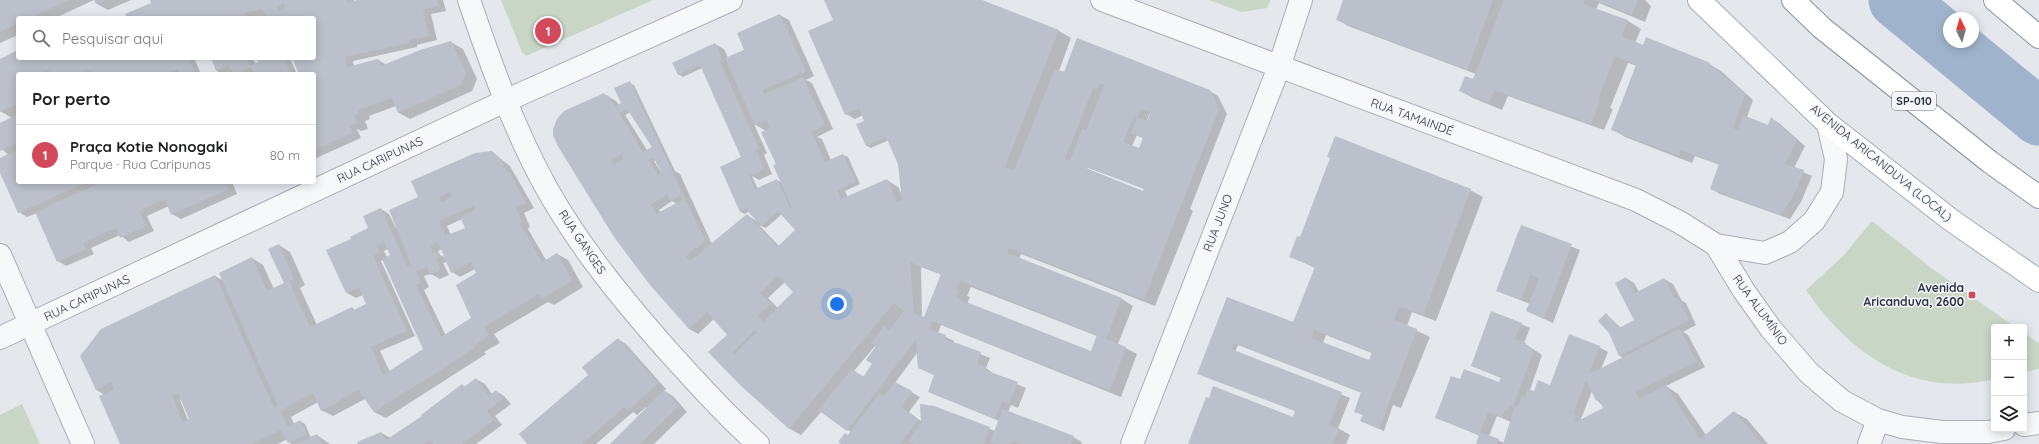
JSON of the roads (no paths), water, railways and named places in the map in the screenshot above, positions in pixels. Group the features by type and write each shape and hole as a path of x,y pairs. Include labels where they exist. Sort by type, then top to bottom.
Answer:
{"main road":[{"name":"AVENIDA ARICANDUVA (LOCAL)","path":"1699,0 1828,124 1951,220 2039,281"},
{"name":"SP-010","path":"1793,0 1840,43 1990,162 2039,197"},
{"path":"1995,0 2039,37"}],"street":[{"name":"RUA GANGES","path":"469,0 505,101 547,189 581,245 607,280 705,391 758,444"},
{"name":"RUA CARIPUNAS","path":"0,338 31,325 505,101 732,0"},
{"name":"RUA TAMAINDÉ","path":"1102,0 1279,68 1636,200 1681,222 1716,245"},
{"name":"RUA JUNO","path":"1132,444 1279,68 1301,0"},
{"path":"1716,245 1764,253 1790,242 1814,221 1832,192 1836,159 1828,124"},
{"name":"RUA ALUMÍNIO","path":"1716,245 1744,291 1771,329 1809,372 1842,401 1878,420 1902,427 1942,432 1994,435"},
{"path":"0,255 83,444"},
{"path":"1869,444 1878,420"},
{"path":"2027,425 2039,423"}],"waterway":[{"path":"1897,0 2039,117"}],"place":[{"name":"Praça Kotie Nonogaki","path":"548,31"},
{"name":"Avenida Aricanduva, 2600","path":"1972,295"}]}
